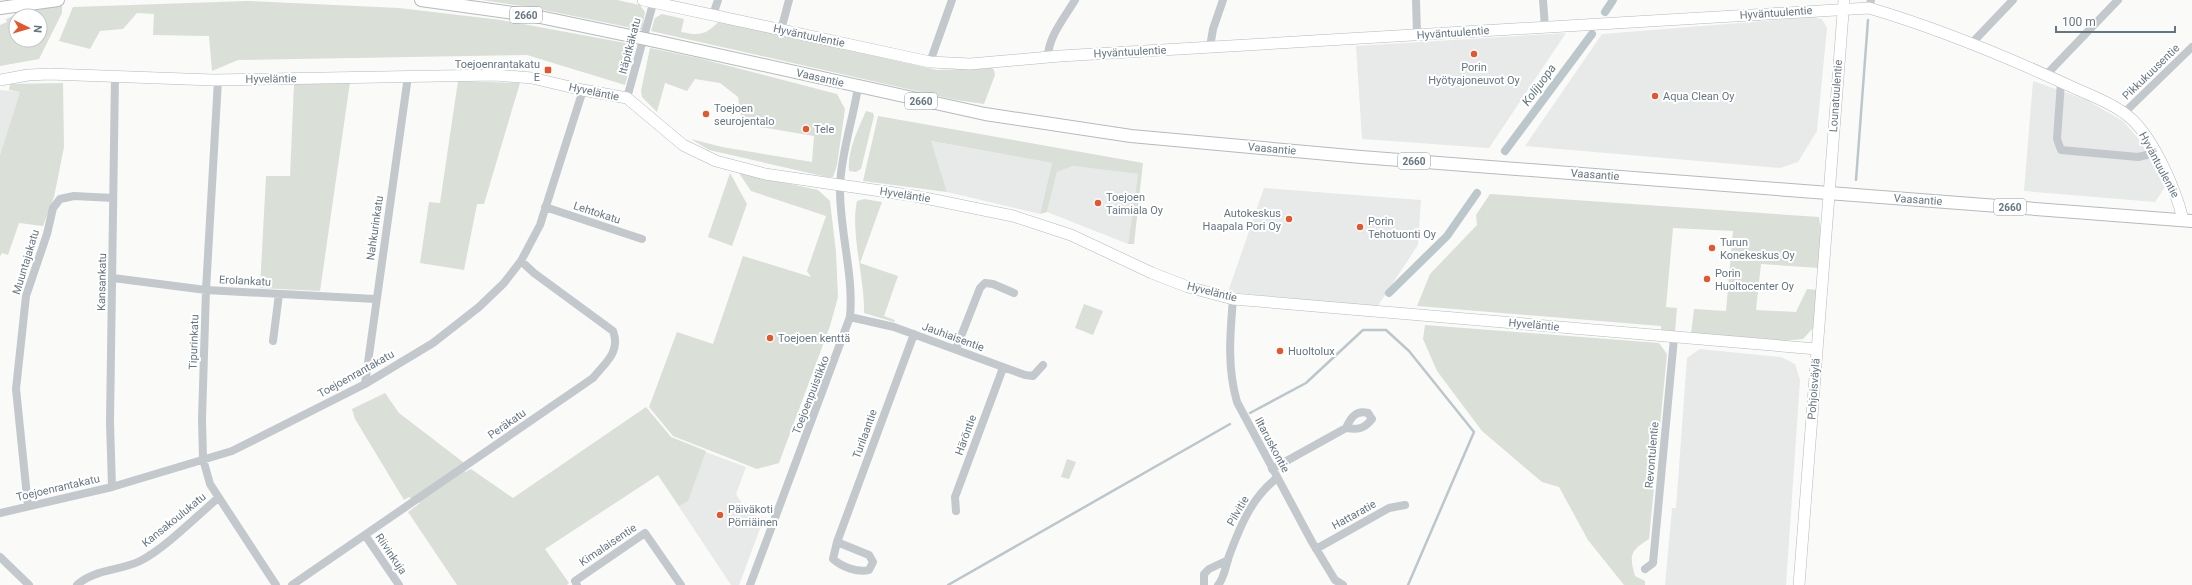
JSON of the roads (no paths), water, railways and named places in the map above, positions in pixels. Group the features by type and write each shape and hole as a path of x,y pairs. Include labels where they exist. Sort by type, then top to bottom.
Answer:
{"main road":[{"path":"0,8 58,0"},
{"name":"Vaasantie","path":"421,0 528,15 655,41 985,114 1085,130 1194,143 2188,221"},
{"path":"0,14 42,2"}],"street":[{"path":"713,15 718,0"},
{"path":"781,30 789,0"},
{"path":"930,62 952,0"},
{"path":"1048,57 1048,49 1056,31 1075,0"},
{"path":"1210,47 1223,0"},
{"path":"1416,0 1417,36"},
{"path":"1543,0 1545,28"},
{"path":"1970,45 2013,0"},
{"path":"2046,75 2118,0"},
{"name":"Hyväntuulentie","path":"651,1 930,62 963,65 1048,57 1545,28 1870,4 2046,75 2124,113 2136,123 2155,153 2188,221"},
{"name":"Itäpitkäkatu","path":"627,98 651,1"},
{"name":"Lounatuulentie","path":"1829,192 1843,5"},
{"name":"Pikkukuusentie","path":"2124,113 2192,47"},
{"name":"Hyveläntie","path":"0,80 28,75 49,74 218,80 408,76 519,76 627,98 683,144 716,161 765,174 840,186 893,192 969,206 1037,223 1071,235 1152,273 1188,287 1233,299 1674,338 1817,349"},
{"name":"Kansankatu","path":"112,487 110,422 113,278 114,76"},
{"name":"Nahkurinkatu","path":"365,384 375,299 408,76"},
{"name":"Tipurinkatu","path":"218,80 206,290 202,419 203,459 210,484 218,498 276,585"},
{"path":"2061,82 2057,139 2061,150 2138,157 2155,153"},
{"name":"Toejoenpuistikko","path":"750,585 850,317 851,289 840,186 844,154 858,87"},
{"name":"Toejoenrantakatu","path":"0,513 112,487 232,451 365,384 444,334 479,307 504,283 521,261 540,225 583,90"},
{"name":"Pohjoisväylä","path":"1799,585 1829,192"},
{"name":"Muuntajakatu","path":"28,506 16,389 26,296 47,234 53,208 60,199 74,196 113,198"},
{"name":"Lehtokatu","path":"545,207 642,239"},
{"name":"Peräkatu","path":"292,585 593,378 613,354 617,342 613,331 534,274 521,261"},
{"name":"Erolankatu","path":"113,278 206,290 375,299"},
{"path":"956,349 980,288 985,283 993,284 1014,293"},
{"path":"273,341 279,294"},
{"name":"Iltaruskontie","path":"1233,299 1229,357 1231,381 1237,402 1333,582 1343,585"},
{"name":"Jauhiaisentie","path":"850,317 878,322 956,349 1003,368 1033,376 1043,365"},
{"name":"Turilaantie","path":"837,542 869,555 873,562 869,570 861,572 838,563 833,559 837,542 914,334"},
{"name":"Revontulentie","path":"1645,569 1653,563 1674,338"},
{"name":"Häröntie","path":"956,511 956,497 1003,368"},
{"path":"1272,469 1346,428"},
{"name":"Pilvitie","path":"1218,585 1241,525 1250,507 1277,478"},
{"name":"Kansakoulukatu","path":"78,585 95,574 140,561 218,498"},
{"name":"Hattaratie","path":"1316,549 1389,508 1405,505"},
{"name":"Kimalaisentie","path":"578,585 575,581 645,532 681,585"},
{"name":"Riivinkuja","path":"365,535 399,585"},
{"path":"0,557 29,585"},
{"path":"1204,585 1204,574 1209,569 1228,560"}],"waterway":[{"path":"1605,12 1613,0"},
{"path":"1856,180 1868,20"},
{"name":"Kolijuopa","path":"1505,151 1592,34"},
{"name":"Kolijuopa","path":"1389,293 1447,236 1477,193"},
{"path":"1250,413 1306,383 1363,330 1386,330 1409,351 1474,432 1408,585"},
{"path":"948,585 1230,424"}],"place":[{"name":"Porin Hyötyajoneuvot Oy","path":"1474,54"},
{"name":"Toejoenrantakatu E","path":"548,70"},
{"name":"Aqua Clean Oy","path":"1655,96"},
{"name":"Toejoen seurojentalo","path":"706,114"},
{"name":"Tele","path":"806,129"},
{"name":"Toejoen Taimiala Oy","path":"1098,203"},
{"name":"Autokeskus Haapala Pori Oy","path":"1289,219"},
{"name":"Porin Tehotuonti Oy","path":"1360,227"},
{"name":"Turun Konekeskus Oy","path":"1712,248"},
{"name":"Porin Huoltocenter Oy","path":"1707,279"},
{"name":"Toejoen kenttä","path":"770,338"},
{"name":"Huoltolux","path":"1280,351"},
{"name":"Päiväkoti Pörriäinen","path":"720,515"}]}
